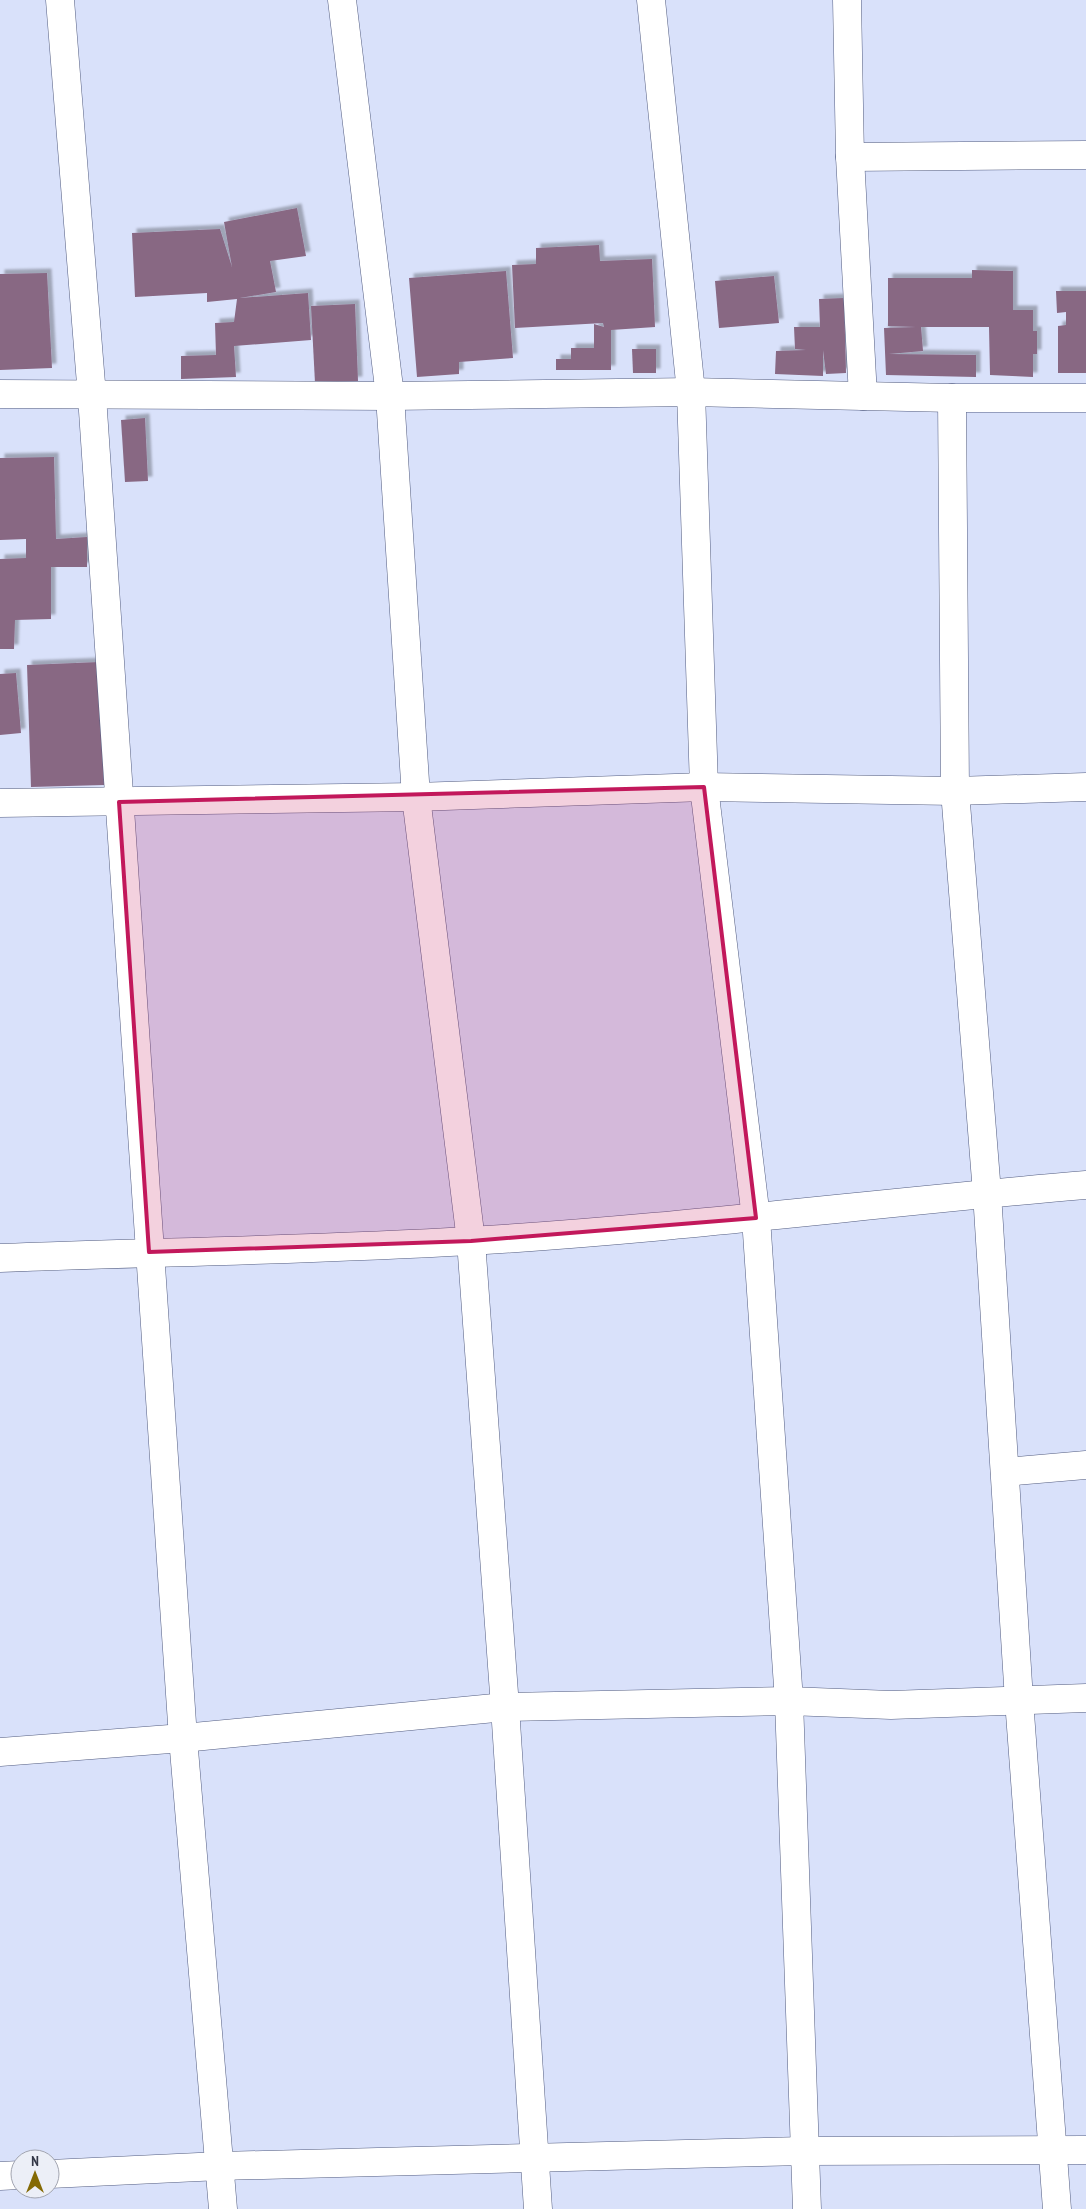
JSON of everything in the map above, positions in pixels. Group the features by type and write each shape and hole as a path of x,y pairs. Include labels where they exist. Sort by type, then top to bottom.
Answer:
{"street":[{"path":"60,0 92,396 183,1738 223,2209"},
{"path":"342,0 390,396 416,797 470,1240 505,1707 538,2209"},
{"path":"651,0 692,392 704,787 756,1218 789,1702 807,2209"},
{"path":"847,0 850,157 863,396"},
{"path":"850,157 1086,155"},
{"path":"0,394 92,396 390,396 692,392 952,398 1086,398"},
{"path":"952,398 955,791 987,1193 1019,1700 1057,2209"},
{"path":"0,804 416,797 704,787 955,791 1086,787"},
{"path":"0,1258 470,1240 756,1218 987,1193 1086,1185"},
{"path":"1005,1472 1086,1464"},
{"path":"0,1752 183,1738 505,1707 789,1702 891,1705 1086,1698"},
{"path":"60,2174 220,2166 536,2157 804,2151 1086,2150"}],"highlighted area":[{"path":"704,787 756,1218 471,1241 149,1252 119,802"}],"building":[{"path":"297,208 306,256 270,261 276,292 240,298 308,293 311,340 234,346 236,377 181,379 181,356 216,355 215,323 234,322 237,299 207,302 207,293 135,297 132,233 220,229 232,267 224,222"},
{"path":"599,245 600,261 652,259 655,327 611,330 611,370 556,370 556,359 571,359 571,348 594,348 594,324 604,327 603,323 515,328 512,265 536,264 536,248"},
{"path":"972,270 1013,271 1013,310 1033,310 1033,331 1037,331 1037,354 1033,354 1033,377 990,375 989,327 921,327 923,351 889,354 976,355 976,377 886,375 884,328 916,327 888,326 888,278 972,278"},
{"path":"506,271 513,358 459,362 459,374 417,377 409,278"},
{"path":"47,273 52,368 0,370 0,274"},
{"path":"774,276 779,323 719,328 715,281"},
{"path":"1056,291 1086,291 1086,373 1058,373 1058,326 1066,325 1066,312 1057,313"},
{"path":"844,298 846,373 826,374 823,350 823,376 775,374 776,351 806,350 795,349 794,327 820,327 819,299"},
{"path":"355,304 358,381 315,383 311,306"},
{"path":"632,349 656,349 656,373 633,373"},
{"path":"145,418 148,481 125,482 121,420"},
{"path":"54,457 56,539 87,537 87,567 51,567 51,619 15,620 14,649 0,649 0,559 26,558 26,539 0,540 0,458"},
{"path":"100,662 104,785 31,787 27,665"},
{"path":"16,673 21,733 0,735 0,674"}]}
